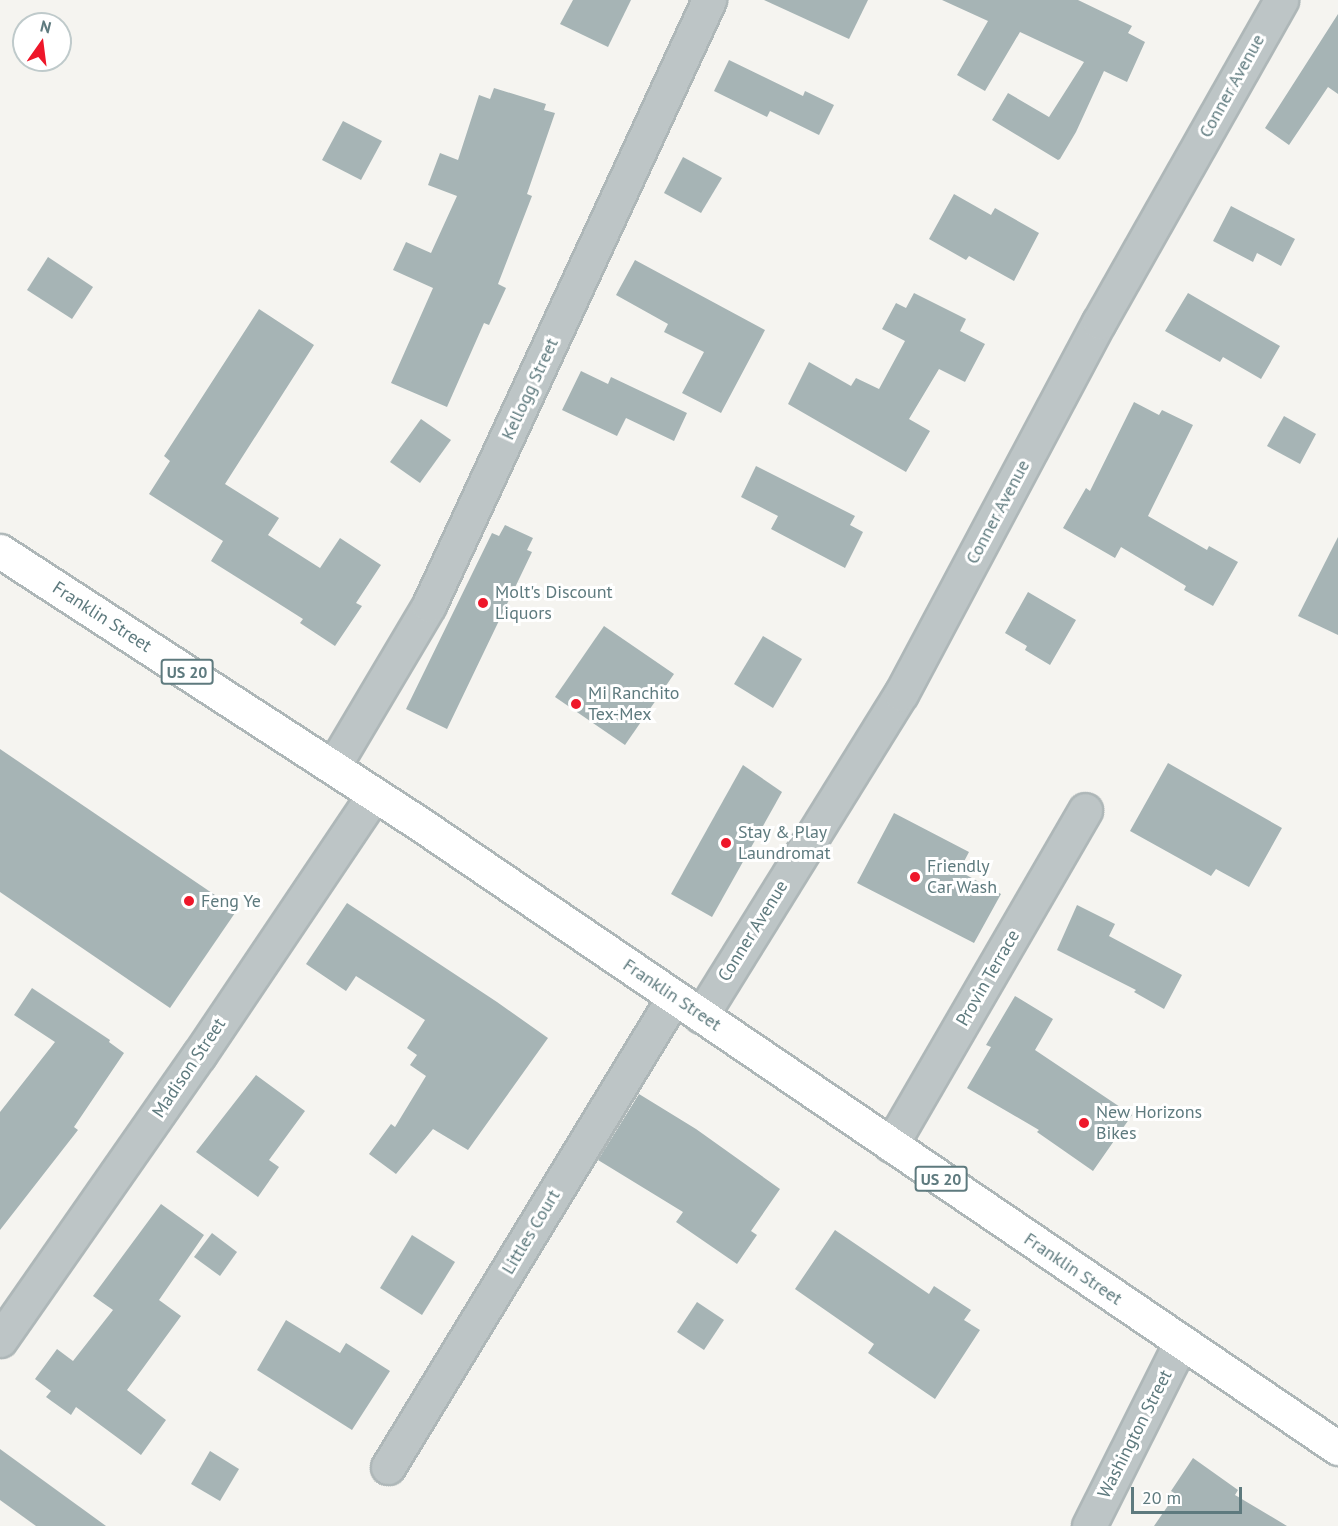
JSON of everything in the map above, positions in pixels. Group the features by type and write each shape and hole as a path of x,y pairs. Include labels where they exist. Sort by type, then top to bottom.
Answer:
{"main road":[{"name":"Franklin Street","path":"0,551 333,767 1338,1448"}],"street":[{"name":"Kellogg Street","path":"333,767 429,605 709,0"},
{"name":"Conner Avenue","path":"701,1016 901,694 1099,322 1281,0"},
{"name":"Madison Street","path":"0,1340 199,1054 374,795"},
{"name":"Provin Terrace","path":"891,1145 1085,810"},
{"name":"Littles Court","path":"388,1467 674,997"},
{"name":"Washington Street","path":"1089,1526 1181,1342"}],"building":[{"path":"573,0 631,0 608,47 560,24"},
{"path":"764,0 868,0 849,39"},
{"path":"942,0 1078,0 1132,26 1128,33 1145,42 1127,82 1104,71 1076,132 1058,160 992,120 1008,93 1049,117 1084,62 1020,32 985,91 957,75 988,21"},
{"path":"1338,14 1338,94 1328,87 1289,145 1265,128"},
{"path":"729,60 803,96 805,91 834,105 819,135 770,111 767,117 714,91"},
{"path":"494,88 546,104 544,110 555,113 527,194 532,196 498,284 506,288 489,325 484,323 447,407 391,383 433,288 393,270 406,242 431,253 457,196 428,185 440,153 458,160 479,95 490,99"},
{"path":"343,121 382,141 361,180 322,160"},
{"path":"683,157 722,178 701,213 664,193"},
{"path":"954,194 991,215 995,208 1039,233 1014,281 969,256 966,260 929,239"},
{"path":"1231,206 1295,239 1281,266 1257,253 1253,262 1213,241"},
{"path":"48,257 93,287 72,319 27,290"},
{"path":"635,260 765,330 721,413 682,393 704,352 664,332 668,324 616,295"},
{"path":"914,293 966,319 960,331 985,344 965,382 939,369 909,419 930,431 906,472 788,404 809,362 851,386 856,378 879,389 905,341 882,329 896,303 906,308"},
{"path":"1188,293 1280,346 1261,379 1223,357 1220,362 1165,331"},
{"path":"259,309 314,345 225,484 279,518 268,535 320,568 340,538 381,565 356,603 362,606 335,646 300,623 303,619 211,561 223,541 149,494 170,461 164,456"},
{"path":"581,371 608,384 611,377 687,413 674,441 626,418 617,436 562,410"},
{"path":"1134,402 1159,415 1162,410 1193,425 1148,516 1207,550 1209,546 1238,562 1213,606 1184,590 1186,586 1121,547 1115,558 1063,528 1086,488 1090,491"},
{"path":"1284,416 1316,434 1300,464 1267,446"},
{"path":"421,419 451,440 420,483 390,462"},
{"path":"756,466 855,516 850,525 863,532 845,568 771,529 778,516 741,497"},
{"name":"Molt's Discount Liquors","path":"505,525 533,538 527,550 532,552 447,729 406,709 492,533 499,536"},
{"path":"1338,537 1338,635 1298,616"},
{"path":"1028,592 1076,620 1050,665 1025,650 1027,646 1005,633"},
{"path":"604,626 674,674 625,745 555,697"},
{"path":"763,636 802,659 773,708 734,684"},
{"path":"0,749 237,910 170,1008 0,892"},
{"path":"1168,763 1282,828 1249,887 1216,869 1211,876 1130,831"},
{"name":"Stay & Play Laundromat","path":"743,765 782,792 712,917 671,894"},
{"name":"Friendly Car Wash","path":"894,813 969,852 959,871 1001,894 974,943 857,883"},
{"path":"347,903 548,1038 468,1150 433,1129 396,1174 369,1154 391,1124 395,1127 426,1076 410,1065 417,1055 407,1048 425,1020 356,976 346,991 306,964"},
{"path":"1077,905 1115,924 1109,936 1182,975 1164,1009 1134,992 1136,990 1057,950"},
{"path":"32,988 110,1040 109,1042 124,1053 74,1127 78,1130 0,1230 0,1112 55,1042 14,1015"},
{"path":"1015,996 1053,1019 1035,1050 1132,1115 1093,1171 1037,1132 1039,1130 967,1088 991,1047 986,1045"},
{"path":"256,1075 305,1111 269,1160 279,1167 258,1197 196,1152"},
{"path":"639,1094 696,1129 780,1189 751,1231 757,1235 737,1264 676,1222 683,1212 598,1160"},
{"path":"161,1204 204,1235 159,1300 181,1316 127,1390 166,1420 141,1455 76,1407 71,1415 46,1397 51,1391 35,1379 57,1349 73,1361 113,1310 93,1296"},
{"path":"835,1230 929,1294 934,1286 971,1310 964,1320 980,1330 935,1399 868,1353 874,1344 795,1289"},
{"path":"212,1233 237,1252 220,1276 194,1257"},
{"path":"412,1235 455,1262 422,1315 380,1288"},
{"path":"697,1302 724,1320 704,1350 677,1332"},
{"path":"286,1320 340,1353 346,1343 390,1371 352,1430 257,1370"},
{"path":"0,1449 106,1526 36,1526 0,1500"},
{"path":"210,1451 239,1469 220,1501 191,1484"},
{"path":"1193,1458 1238,1490 1235,1495 1287,1526 1154,1526 1176,1494 1171,1491"}],"place":[{"name":"Molt's Discount Liquors","path":"483,603"},
{"name":"Mi Ranchito Tex-Mex","path":"576,704"},
{"name":"Stay & Play Laundromat","path":"726,843"},
{"name":"Friendly Car Wash","path":"915,877"},
{"name":"Feng Ye","path":"189,901"},
{"name":"New Horizons Bikes","path":"1084,1123"}]}
